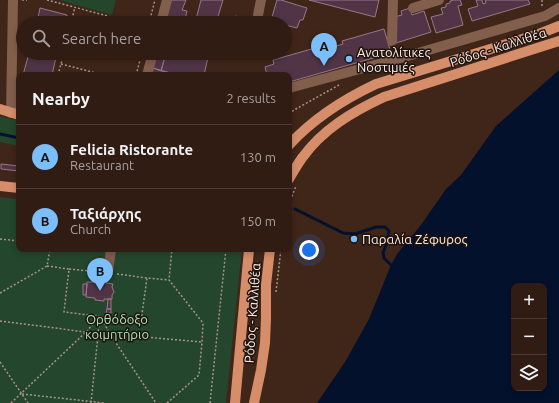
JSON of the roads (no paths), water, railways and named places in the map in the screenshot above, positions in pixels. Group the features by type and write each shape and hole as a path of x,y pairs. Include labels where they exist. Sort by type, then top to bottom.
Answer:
{"main road":[{"name":"Ρόδος - Καλλιθέα","path":"292,142 303,131 338,105 376,84 539,34 559,26"},
{"name":"Ρόδος - Καλλιθέα","path":"292,182 294,170 316,142 346,116 370,103 384,97 559,41"},
{"path":"0,109 15,114"},
{"path":"0,186 16,188"},
{"name":"Ρόδος - Καλλιθέα","path":"235,403 249,252"},
{"name":"Ρόδος - Καλλιθέα","path":"254,403 265,343 266,285 270,252"}],"street":[{"path":"13,0 15,114"},
{"path":"163,16 167,0"},
{"path":"258,15 262,0"},
{"path":"392,41 393,0"},
{"path":"413,8 439,0"},
{"path":"292,87 401,58 545,16 559,8"},
{"path":"148,72 151,60"},
{"path":"108,273 111,252"}],"water":[{"path":"559,70 559,403 317,403 345,362 369,319 397,254 421,225 446,189 461,175 496,126"}],"waterway":[{"path":"0,134 16,137"},
{"path":"295,209 343,233 355,234 376,227 385,227 389,231 383,253 384,258 391,265"}],"place":[{"name":"Ανατολίτικες Νοστιμιές","path":"349,59"},
{"name":"Felicia Ristorante","path":"324,66"},
{"name":"Παραλία Ζέφυρος","path":"354,239"},
{"name":"Ταξιάρχης","path":"100,291"}],"park label":[{"name":"Ορθόδοξο κοιμητήριο","path":"117,326"}]}
